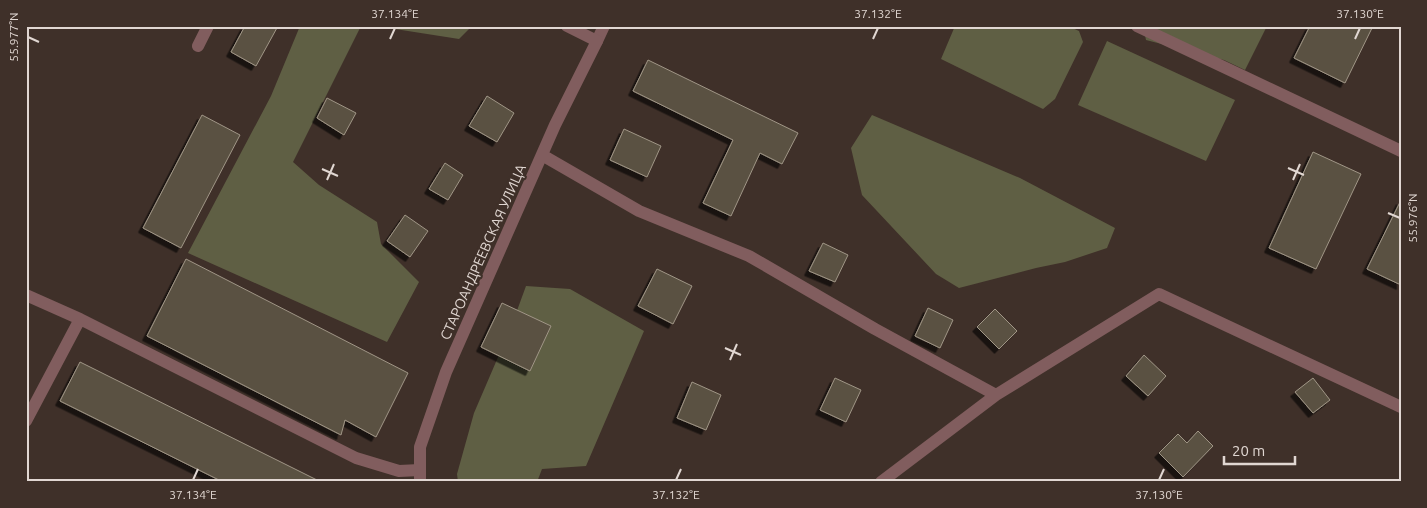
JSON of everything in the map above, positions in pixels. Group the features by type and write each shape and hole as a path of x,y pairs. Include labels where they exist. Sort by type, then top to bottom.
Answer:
{"street":[{"path":"198,46 208,26"},
{"path":"567,26 597,41"},
{"name":"СТАРОАНДРЕЕВСКАЯ УЛИЦА","path":"420,476 420,447 446,372 555,125 604,26"},
{"path":"1136,26 1401,152"},
{"path":"542,155 639,211 749,256 875,329 996,394"},
{"path":"881,482 996,394 1159,294 1401,407"},
{"path":"26,295 80,319 356,458 420,476"},
{"path":"26,421 80,319"}],"green space":[{"path":"300,26 361,26 293,162 319,185 377,222 381,244 419,282 387,342 188,253 271,96"},
{"path":"376,26 472,26 459,39"},
{"path":"955,26 1068,26 1079,31 1083,42 1055,99 1043,109 941,59"},
{"path":"1143,26 1267,26 1245,70 1224,60 1146,40"},
{"path":"1107,41 1235,100 1206,161 1078,105"},
{"path":"872,115 1020,178 1115,228 1107,248 1065,262 959,288 936,274 862,195 851,148"},
{"path":"526,286 570,289 644,331 586,466 542,469 537,482 458,482 457,474 474,413 511,327"}],"building":[{"path":"245,26 278,26 256,66 231,52"},
{"path":"1310,26 1373,26 1345,83 1294,58"},
{"path":"648,60 798,133 782,164 760,153 731,216 703,203 733,140 633,91"},
{"path":"487,96 514,113 497,142 469,126"},
{"path":"327,98 356,113 344,135 317,118"},
{"path":"202,115 240,135 181,248 143,228"},
{"path":"624,129 661,146 647,177 610,160"},
{"path":"1313,152 1361,174 1316,269 1269,248"},
{"path":"445,163 463,175 448,200 429,189"},
{"path":"1401,200 1401,285 1367,269"},
{"path":"405,215 428,231 410,257 387,241"},
{"path":"823,243 848,255 835,282 809,271"},
{"path":"186,259 408,373 376,437 345,420 341,435 147,336"},
{"path":"657,269 692,286 673,324 638,306"},
{"path":"502,303 551,326 530,371 481,347"},
{"path":"928,308 953,320 940,348 915,336"},
{"path":"995,309 1017,331 999,349 977,327"},
{"path":"1144,355 1166,376 1148,396 1126,376"},
{"path":"80,362 321,482 223,482 60,401"},
{"path":"835,378 861,390 846,422 820,410"},
{"path":"1313,378 1330,400 1313,413 1295,392"},
{"path":"692,382 721,395 706,430 677,418"},
{"path":"1198,431 1213,446 1183,477 1159,453 1178,434 1187,443"}]}
